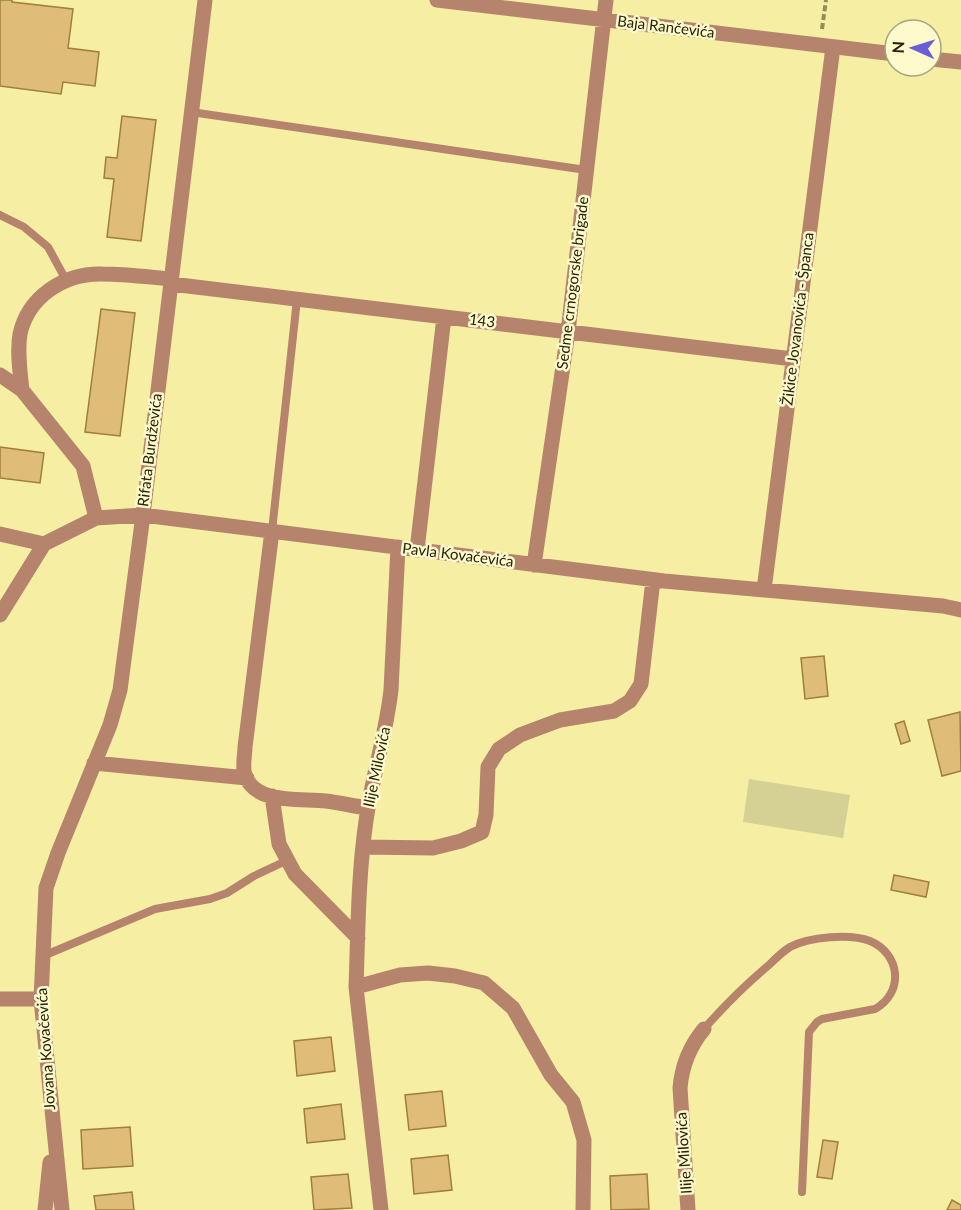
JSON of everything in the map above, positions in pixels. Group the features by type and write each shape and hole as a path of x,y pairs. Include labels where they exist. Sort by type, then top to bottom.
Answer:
{"street":[{"name":"Rifata Burdževića","path":"46,888 110,725 120,690 205,0"},
{"name":"Baja Rančevića","path":"438,0 883,53"},
{"name":"Sedme crnogorske brigade","path":"534,565 568,332 606,0"},
{"name":"Žikice Jovanovića - Španca","path":"764,590 793,359 826,46"},
{"path":"943,60 961,62"},
{"name":"143","path":"66,280 100,273 793,359"},
{"path":"22,390 19,361 20,335 28,311 44,293 66,280"},
{"path":"417,550 444,317"},
{"path":"0,375 22,390 83,466 96,518"},
{"name":"Pavla Kovačevića","path":"44,544 96,518 143,515 653,580 944,606 961,610"},
{"path":"272,531 245,747 244,773 249,783 263,794 284,799 324,801 368,808"},
{"path":"0,534 44,544 0,615"},
{"name":"Ilije Milovića","path":"381,1210 356,987 363,847 374,772 389,712 398,548"},
{"path":"363,847 433,848 461,841 482,832 486,815 488,767 499,749 520,735 560,720 614,711 630,701 641,684 653,580"},
{"path":"94,763 247,778"},
{"path":"272,796 279,844 295,874 358,938"},
{"name":"Jovana Kovačevića","path":"46,888 41,999 52,1130 62,1210"},
{"path":"356,987 400,975 428,973 455,976 484,983 513,1008 551,1075 573,1102 584,1140 583,1210"},
{"path":"0,999 41,999"},
{"name":"Ilije Milovića","path":"688,1210 681,1075 689,1050 704,1029"},
{"path":"45,1210 52,1130"}],"lane":[{"path":"191,112 586,170"},
{"path":"0,215 24,227 48,247 66,280"},
{"path":"272,531 297,299"},
{"path":"43,956 154,909 210,899 288,860"},
{"path":"704,1029 741,988 789,948 797,945 828,938 863,939 878,946 892,961 896,981 893,991 882,1005 875,1009 822,1019 809,1032 802,1192"}],"path":[{"path":"826,0 826,46"}],"shaded area":[{"path":"749,779 850,795 843,838 743,822"}],"building":[{"path":"0,0 73,9 68,48 99,52 95,86 63,82 61,94 0,86"},
{"path":"122,116 156,120 141,241 107,237 114,179 104,178 106,157 117,158"},
{"path":"101,309 135,313 120,436 85,432"},
{"path":"0,447 44,453 40,483 0,478"},
{"path":"824,656 828,696 805,699 801,658"},
{"path":"960,712 961,771 942,776 928,720"},
{"path":"904,721 910,741 901,744 895,724"},
{"path":"894,875 929,882 926,897 891,890"},
{"path":"331,1037 335,1071 297,1076 294,1041"},
{"path":"442,1091 446,1126 409,1130 405,1095"},
{"path":"341,1104 345,1139 307,1143 304,1109"},
{"path":"130,1127 133,1166 83,1169 81,1130"},
{"path":"823,1140 838,1142 832,1179 817,1177"},
{"path":"448,1155 452,1190 414,1194 411,1159"},
{"path":"348,1174 352,1208 314,1210 311,1177"},
{"path":"647,1174 649,1209 611,1210 610,1176"},
{"path":"132,1192 134,1210 96,1210 94,1196"},
{"path":"952,1200 961,1205 961,1210 947,1210"}]}
